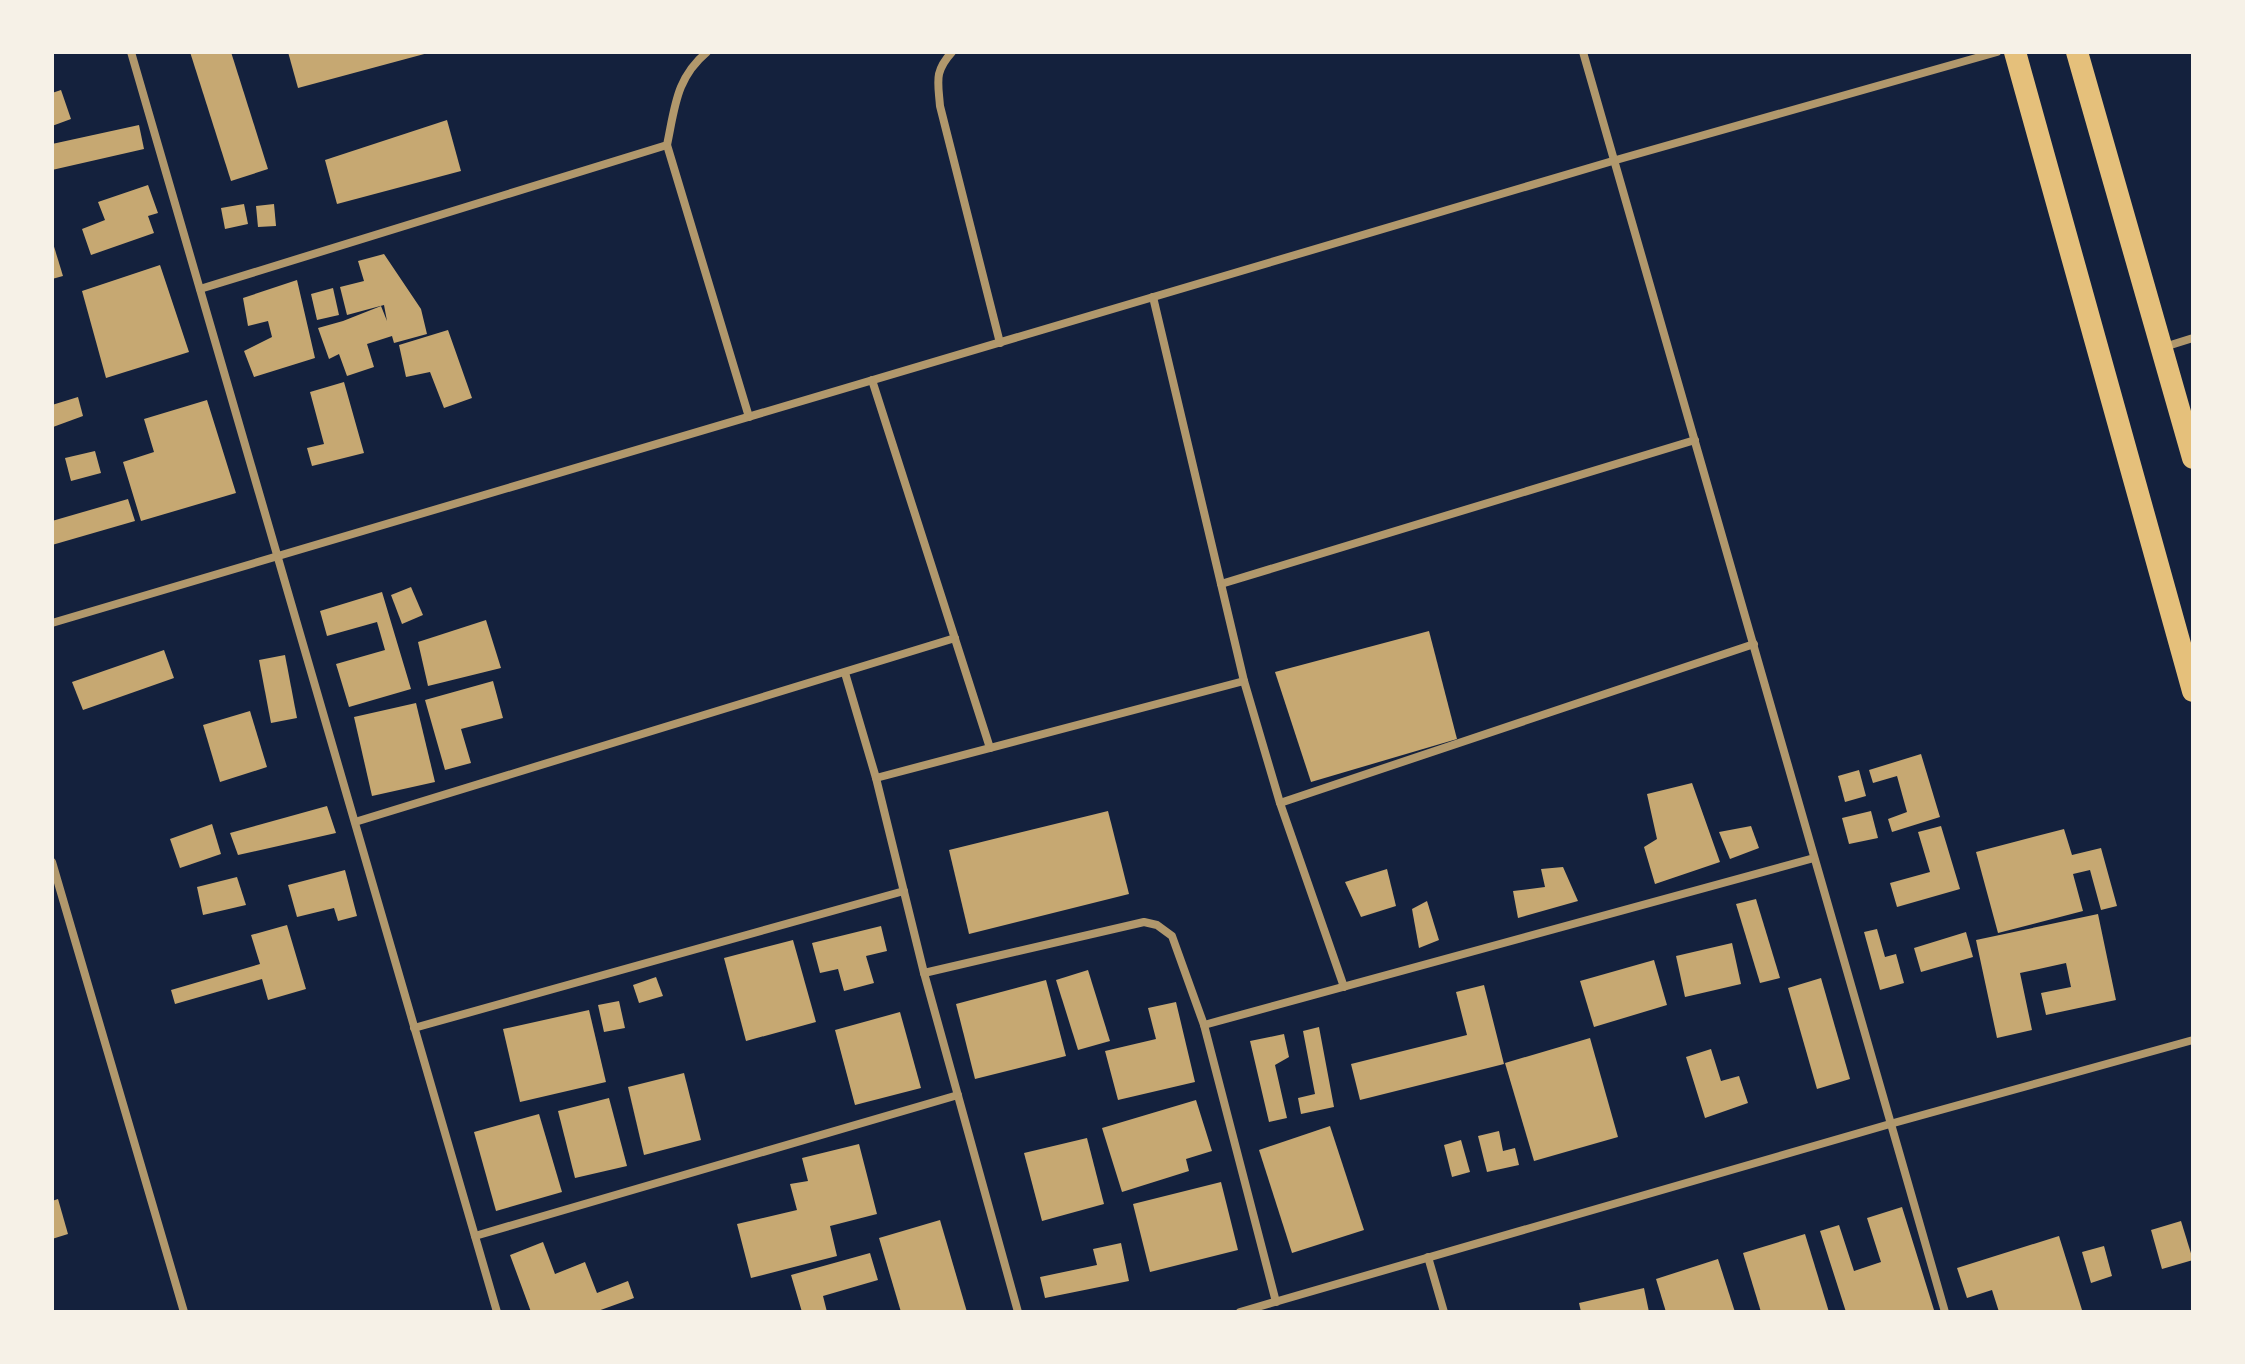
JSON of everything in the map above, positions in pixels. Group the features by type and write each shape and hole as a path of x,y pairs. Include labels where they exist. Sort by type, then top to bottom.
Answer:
{"highway":[{"path":"2015,52 2193,691"},
{"path":"2077,52 2193,458"}],"street":[{"path":"131,52 497,1312"},
{"path":"707,52 691,65 677,94 667,145 749,417"},
{"path":"952,52 942,64 938,76 940,106 1000,343"},
{"path":"1583,52 1945,1312"},
{"path":"52,623 1616,160 1997,52"},
{"path":"200,289 667,145"},
{"path":"1153,297 1244,681 1280,803 1344,987"},
{"path":"2161,348 2193,338"},
{"path":"872,380 990,748"},
{"path":"1221,584 1695,440"},
{"path":"355,822 955,638"},
{"path":"1280,803 1754,644"},
{"path":"845,673 876,778 924,973 1018,1312"},
{"path":"876,778 1244,681"},
{"path":"1204,1025 1814,858"},
{"path":"52,862 184,1312"},
{"path":"414,1028 904,891"},
{"path":"924,973 1144,922 1157,925 1172,936 1204,1025 1276,1302"},
{"path":"1240,1312 2193,1040"},
{"path":"475,1236 958,1095"},
{"path":"1428,1257 1444,1312"}],"building":[{"path":"190,52 231,52 268,169 231,181"},
{"path":"288,52 428,52 428,53 298,88"},
{"path":"61,90 71,119 52,126 52,93"},
{"path":"447,120 461,171 337,204 325,160"},
{"path":"139,125 144,149 52,170 52,144"},
{"path":"148,185 158,213 148,216 154,233 91,255 82,229 105,220 98,202"},
{"path":"244,204 248,224 225,229 221,208"},
{"path":"274,204 276,226 258,227 256,206"},
{"path":"52,240 63,276 52,279"},
{"path":"384,254 421,309 427,334 394,343 392,336 367,344 374,367 347,376 339,354 329,359 318,328 381,306 387,321 384,305 347,315 340,287 364,281 358,261"},
{"path":"160,265 189,352 106,378 82,291"},
{"path":"297,280 315,358 254,377 244,351 272,337 268,321 248,326 243,298"},
{"path":"333,288 339,315 317,320 311,294"},
{"path":"448,330 472,398 444,408 430,372 406,377 399,345"},
{"path":"344,382 364,453 312,466 307,448 324,444 310,392"},
{"path":"78,397 83,416 53,427 52,405"},
{"path":"207,400 236,493 141,521 123,462 154,452 144,419"},
{"path":"95,451 101,473 71,481 65,458"},
{"path":"128,499 135,521 52,545 52,521"},
{"path":"411,587 423,615 402,624 391,595"},
{"path":"382,592 411,689 349,707 336,664 385,650 377,622 327,636 320,611"},
{"path":"486,620 501,668 428,686 418,642"},
{"path":"1429,631 1457,739 1311,782 1275,672"},
{"path":"164,650 174,678 83,710 72,682"},
{"path":"285,655 297,718 271,723 259,660"},
{"path":"493,681 503,718 461,729 471,763 445,770 425,700"},
{"path":"416,703 435,782 372,796 354,717"},
{"path":"250,711 267,767 220,782 203,725"},
{"path":"1921,754 1940,817 1892,832 1888,819 1907,812 1897,776 1873,783 1869,770"},
{"path":"1859,770 1866,796 1845,802 1838,776"},
{"path":"1692,783 1720,862 1655,884 1644,847 1657,839 1647,794"},
{"path":"327,806 336,833 238,855 230,833"},
{"path":"1108,811 1129,894 969,934 949,850"},
{"path":"1871,811 1878,838 1849,844 1842,818"},
{"path":"212,824 221,854 180,868 170,839"},
{"path":"1751,826 1759,848 1730,859 1719,832"},
{"path":"1941,826 1960,889 1897,907 1890,883 1930,872 1918,832"},
{"path":"2064,829 2072,855 2101,848 2117,906 2101,910 2090,870 2073,874 2083,911 1998,933 1976,852"},
{"path":"1563,867 1578,901 1518,918 1513,891 1545,887 1541,869"},
{"path":"1387,869 1396,906 1361,917 1345,882"},
{"path":"345,870 357,916 338,921 334,908 297,917 288,885"},
{"path":"237,877 246,905 203,915 197,887"},
{"path":"1756,899 1780,978 1760,983 1736,904"},
{"path":"1427,901 1439,940 1419,948 1412,909"},
{"path":"2098,914 2116,1000 2046,1015 2041,993 2071,987 2066,963 2020,973 2032,1030 1997,1038 1976,940"},
{"path":"287,925 306,989 268,1000 262,979 175,1004 171,990 260,964 251,935"},
{"path":"881,926 887,951 866,956 874,983 844,991 838,969 820,973 812,943"},
{"path":"1877,929 1885,957 1896,954 1904,983 1880,990 1864,932"},
{"path":"1966,932 1973,957 1921,972 1914,948"},
{"path":"793,940 816,1022 746,1041 724,958"},
{"path":"1732,943 1741,984 1685,997 1676,956"},
{"path":"1654,960 1667,1005 1594,1027 1580,981"},
{"path":"1088,970 1110,1041 1078,1050 1056,980"},
{"path":"656,977 663,996 639,1003 633,985"},
{"path":"1821,978 1850,1079 1817,1089 1788,988"},
{"path":"1046,980 1066,1056 975,1079 956,1004"},
{"path":"1484,985 1504,1064 1360,1100 1351,1064 1467,1035 1456,992"},
{"path":"619,1001 625,1028 604,1032 598,1005"},
{"path":"1176,1002 1195,1082 1118,1100 1105,1051 1156,1039 1148,1008"},
{"path":"589,1010 606,1082 520,1102 503,1029"},
{"path":"900,1012 921,1088 855,1105 835,1030"},
{"path":"1319,1027 1334,1107 1301,1114 1298,1098 1315,1094 1303,1031"},
{"path":"1284,1034 1289,1057 1275,1065 1287,1118 1269,1122 1250,1041"},
{"path":"1590,1038 1618,1137 1534,1161 1505,1063"},
{"path":"1711,1049 1721,1081 1739,1076 1748,1103 1705,1118 1686,1057"},
{"path":"684,1073 701,1140 644,1155 628,1087"},
{"path":"609,1098 627,1166 575,1178 558,1111"},
{"path":"1196,1100 1212,1151 1186,1159 1189,1171 1122,1192 1102,1128"},
{"path":"539,1114 562,1192 496,1211 474,1132"},
{"path":"1330,1126 1364,1230 1292,1253 1259,1150"},
{"path":"1499,1131 1503,1151 1515,1148 1519,1165 1487,1172 1478,1136"},
{"path":"1087,1138 1104,1204 1042,1221 1024,1153"},
{"path":"1461,1140 1470,1172 1452,1177 1444,1145"},
{"path":"859,1144 877,1214 830,1226 837,1256 751,1278 737,1224 797,1210 790,1184 808,1181 802,1158"},
{"path":"1221,1182 1238,1250 1150,1272 1133,1204"},
{"path":"58,1199 68,1234 52,1239 52,1201"},
{"path":"1902,1207 1934,1310 1846,1312 1820,1231 1839,1225 1854,1271 1881,1262 1867,1218"},
{"path":"940,1220 967,1312 901,1312 879,1238"},
{"path":"2181,1221 2193,1260 2162,1269 2151,1230"},
{"path":"1805,1234 1829,1312 1761,1312 1743,1253"},
{"path":"2059,1236 2082,1310 1999,1312 1992,1290 1967,1298 1957,1268"},
{"path":"543,1242 555,1274 585,1262 597,1293 628,1281 634,1298 595,1312 531,1312 510,1255"},
{"path":"1121,1243 1129,1281 1045,1298 1040,1277 1097,1265 1093,1249"},
{"path":"2104,1246 2112,1276 2091,1283 2082,1252"},
{"path":"870,1253 878,1280 823,1296 827,1312 802,1312 791,1275"},
{"path":"1718,1259 1735,1312 1666,1312 1656,1279"},
{"path":"1644,1288 1649,1312 1581,1312 1579,1303"}]}
